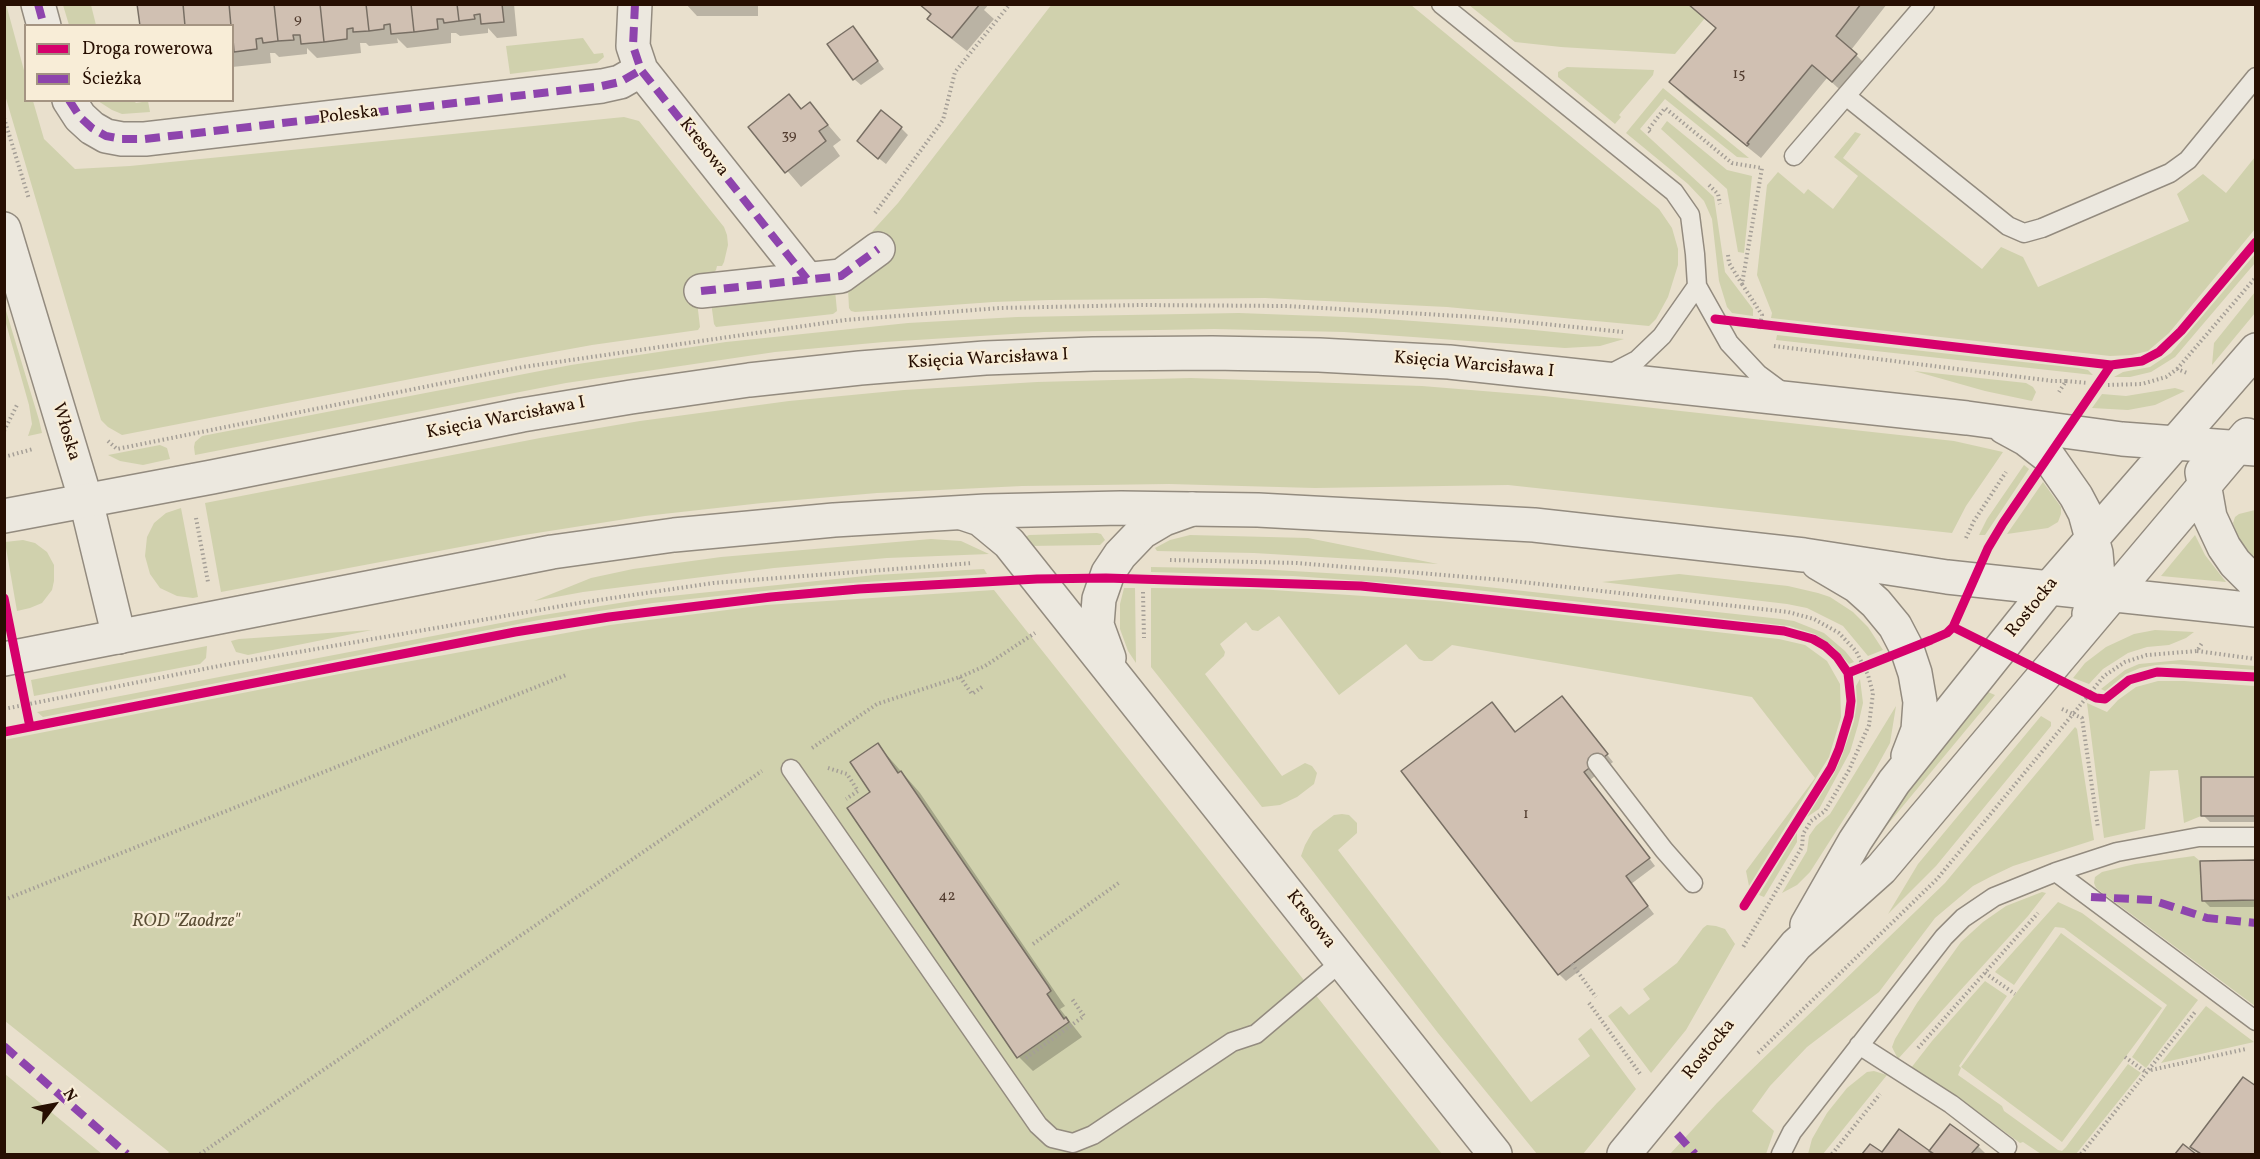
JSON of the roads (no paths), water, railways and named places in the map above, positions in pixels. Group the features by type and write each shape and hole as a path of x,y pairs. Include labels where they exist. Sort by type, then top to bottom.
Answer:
{"street":[{"path":"38,4 43,24"},
{"name":"Kresowa","path":"635,4 633,46 641,70 807,279"},
{"name":"Poleska","path":"70,102 80,117 92,128 106,136 145,139 602,86 620,82 641,70"},
{"name":"Włoska","path":"4,229 86,501 119,638"},
{"path":"701,291 842,276 872,235"},
{"name":"Rostocka","path":"1796,945 1855,841 1903,770 2049,588 2093,537 2188,444 2211,380 2256,350"},
{"name":"Księcia Warcisława I","path":"4,516 522,415 726,383 860,368 985,358 1212,353 1319,355 1449,362 1791,398 2064,432 2188,444 2249,441"},
{"name":"Księcia Warcisława I","path":"1982,420 2016,434 2048,456 2076,496 2085,513 2093,537 2103,595"},
{"name":"Rostocka","path":"1624,1155 1796,945 1881,869 2079,634 2103,595 2249,441"},
{"path":"2188,444 2204,487 2210,517 2224,547 2235,563 2256,584"},
{"path":"10,658 552,552 686,534 834,520 1110,508 1304,513 1534,525 1804,555 1947,577 2256,610"},
{"name":"Kresowa","path":"1124,687 1106,651 1097,625 1099,599 1106,578 1120,555 1142,532 1164,519 1192,509"},
{"name":"Kresowa","path":"962,513 980,519 1009,543 1496,1155"},
{"path":"1804,555 1857,586 1876,603 1894,626 1907,649 1915,673 1920,702 1918,730 1903,770"}],"lane":[{"path":"1441,4 1674,192 1690,215 1697,286 1715,319 1729,343 1758,374 1791,398"},
{"path":"1794,156 1925,4"},
{"path":"1846,96 2008,226 2024,233 2042,228 2170,173 2188,160 2256,76"},
{"path":"1603,377 1637,360 1654,344 1681,311 1697,286"},
{"path":"1597,762 1664,850 1693,883"},
{"path":"791,769 1038,1125 1052,1138 1073,1143 1094,1135 1232,1042 1256,1034 1342,961"},
{"path":"1781,1155 1792,1132 1938,944 1964,918 1994,897 2056,872 2117,852 2199,837 2256,837"},
{"path":"2056,872 2256,1021"},
{"path":"1859,1045 1951,1104 2007,1147"}],"park label":[{"name":"ROD \"Zaodrze\"","path":"186,923"}]}
